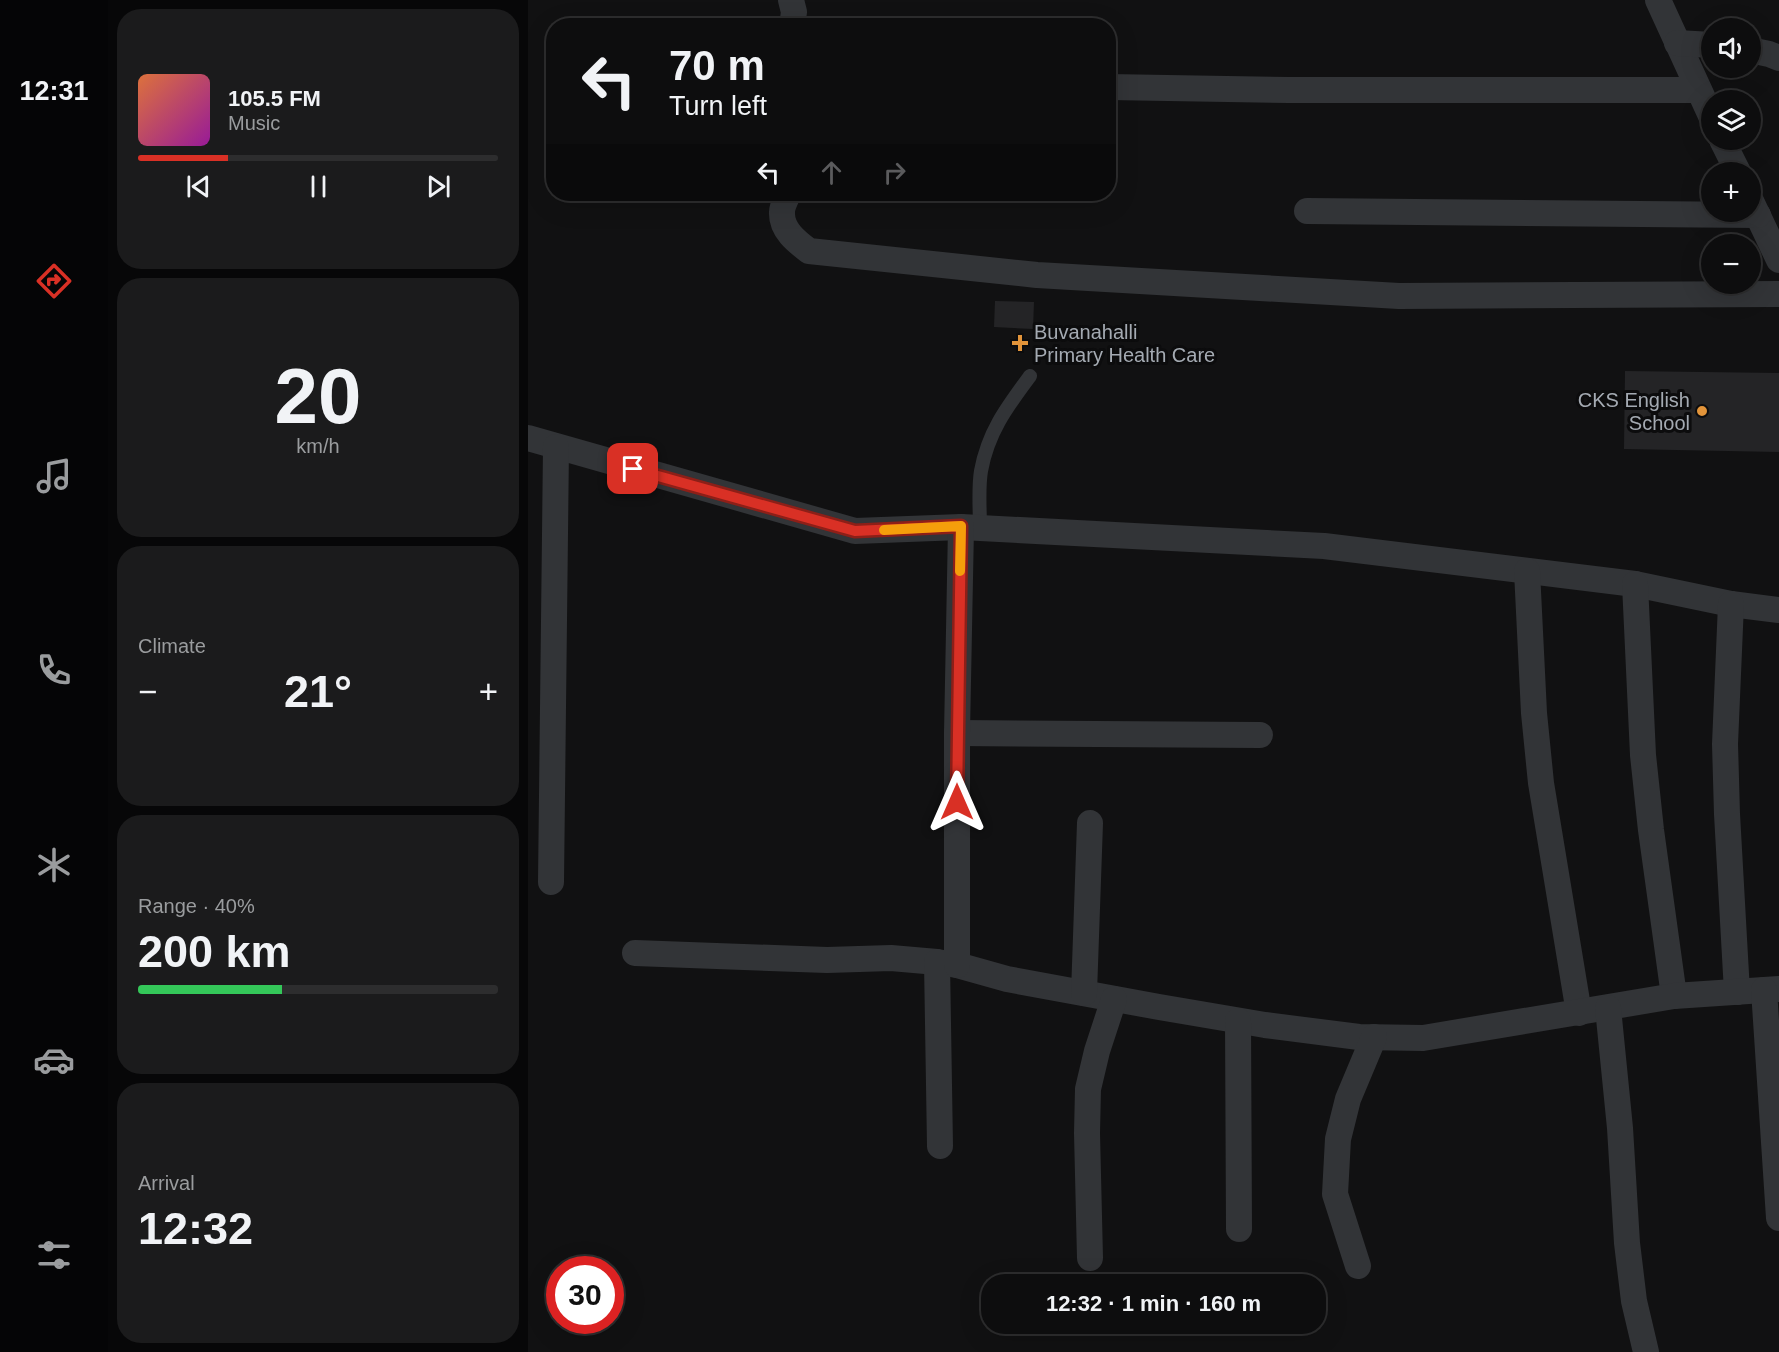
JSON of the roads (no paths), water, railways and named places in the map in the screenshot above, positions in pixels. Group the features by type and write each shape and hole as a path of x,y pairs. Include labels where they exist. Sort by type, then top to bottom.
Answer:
{"street":[{"path":"791,0 793,18"},
{"path":"1658,0 1701,96"},
{"path":"1677,43 1701,44"},
{"path":"1761,52 1779,58"},
{"path":"1116,87 1290,90 1698,90"},
{"path":"786,201 782,213 786,229 796,242 809,251 1025,273 1399,296 1779,294"},
{"path":"1307,211 1701,207"},
{"path":"1761,222 1779,260"},
{"path":"528,438 855,531 971,527 1324,546 1635,584 1731,604 1779,610"},
{"path":"551,882 556,447"},
{"path":"940,1146 957,732 971,527"},
{"path":"1527,571 1534,713 1542,783 1579,1013"},
{"path":"1635,584 1642,755 1674,996"},
{"path":"1731,604 1725,756 1726,814 1737,992"},
{"path":"957,732 1260,735"},
{"path":"1084,993 1090,824"},
{"path":"635,953 827,960 891,958 947,964 1007,979 1238,1021 1359,1037 1423,1038 1674,996 1772,990 1779,1218"},
{"path":"1090,1258 1088,1089 1097,1051 1114,999"},
{"path":"1608,1008 1620,1128 1627,1243 1634,1301 1646,1352"},
{"path":"1238,1021 1239,1229"},
{"path":"1358,1266 1335,1194 1338,1140 1348,1099 1374,1037"}],"lane":[{"path":"971,527 988,444 1002,414 1030,376"}],"place":[{"name":"Buvanahalli Primary Health Care","path":"1020,343"},
{"name":"CKS English School","path":"1702,411"}]}
